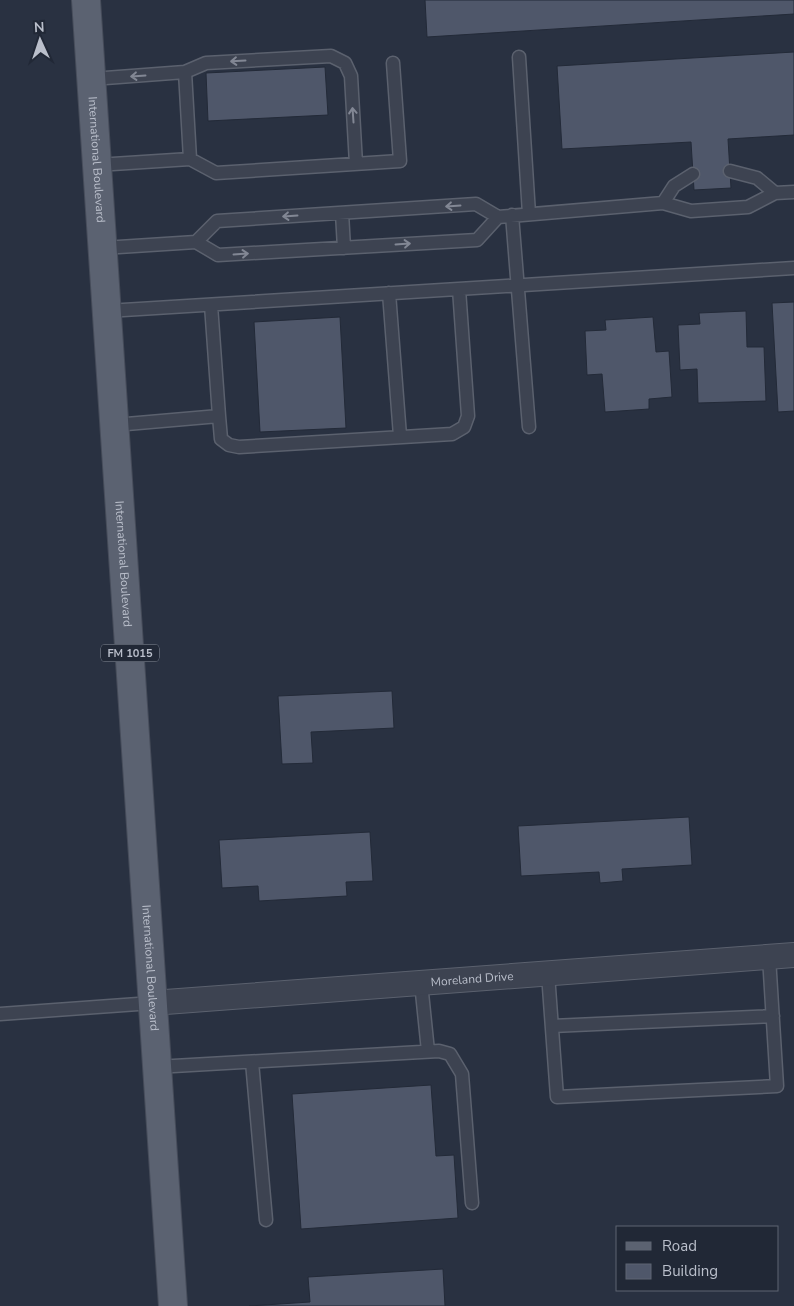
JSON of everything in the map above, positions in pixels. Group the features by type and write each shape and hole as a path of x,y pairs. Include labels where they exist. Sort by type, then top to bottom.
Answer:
{"main road":[{"name":"International Boulevard","path":"86,0 173,1306"}],"street":[{"name":"Moreland Drive","path":"152,1003 794,956"}],"lane":[{"path":"92,79 185,72 206,63 216,62 331,56 345,63 351,76 356,164"},
{"path":"519,57 529,214"},
{"path":"98,166 190,159 216,172 400,161 393,63"},
{"path":"185,72 190,159"},
{"path":"730,171 757,178 775,193"},
{"path":"663,203 674,186 693,174"},
{"path":"196,242 217,221 476,204 498,217 663,203 691,211 748,207 775,193 794,192"},
{"path":"342,213 344,248"},
{"path":"512,216 529,427"},
{"path":"103,248 196,242 218,255 477,240 498,217"},
{"path":"107,311 794,268"},
{"path":"211,304 220,439 228,445 239,447 452,434 464,426 468,416 459,289"},
{"path":"390,293 400,436"},
{"path":"115,425 219,416"},
{"path":"548,974 557,1098 777,1086 769,957"},
{"path":"421,983 428,1051"},
{"path":"0,1014 152,1003"},
{"path":"552,1026 773,1016"},
{"path":"156,1067 428,1051 450,1054 462,1074 472,1203"},
{"path":"252,1062 266,1220"}],"building":[{"path":"425,0 794,0 794,14 427,37"},
{"path":"794,52 794,135 728,139 731,188 694,190 691,142 562,149 557,66"},
{"path":"325,67 328,115 208,121 206,73"},
{"path":"794,302 794,411 778,412 772,303"},
{"path":"746,311 747,347 764,347 766,401 698,403 697,369 680,370 678,325 700,324 699,313"},
{"path":"340,317 346,428 260,432 254,322"},
{"path":"653,317 656,352 669,351 672,397 649,399 649,409 605,412 602,374 587,375 585,331 606,330 605,320"},
{"path":"392,691 394,728 311,732 313,763 282,764 278,696"},
{"path":"689,817 692,865 622,869 623,881 600,883 599,872 521,876 518,826"},
{"path":"370,832 373,881 346,882 347,896 259,901 258,886 222,888 219,840"},
{"path":"431,1085 436,1156 454,1155 458,1218 301,1229 292,1094"},
{"path":"443,1269 445,1306 249,1306 310,1302 308,1277"}]}
